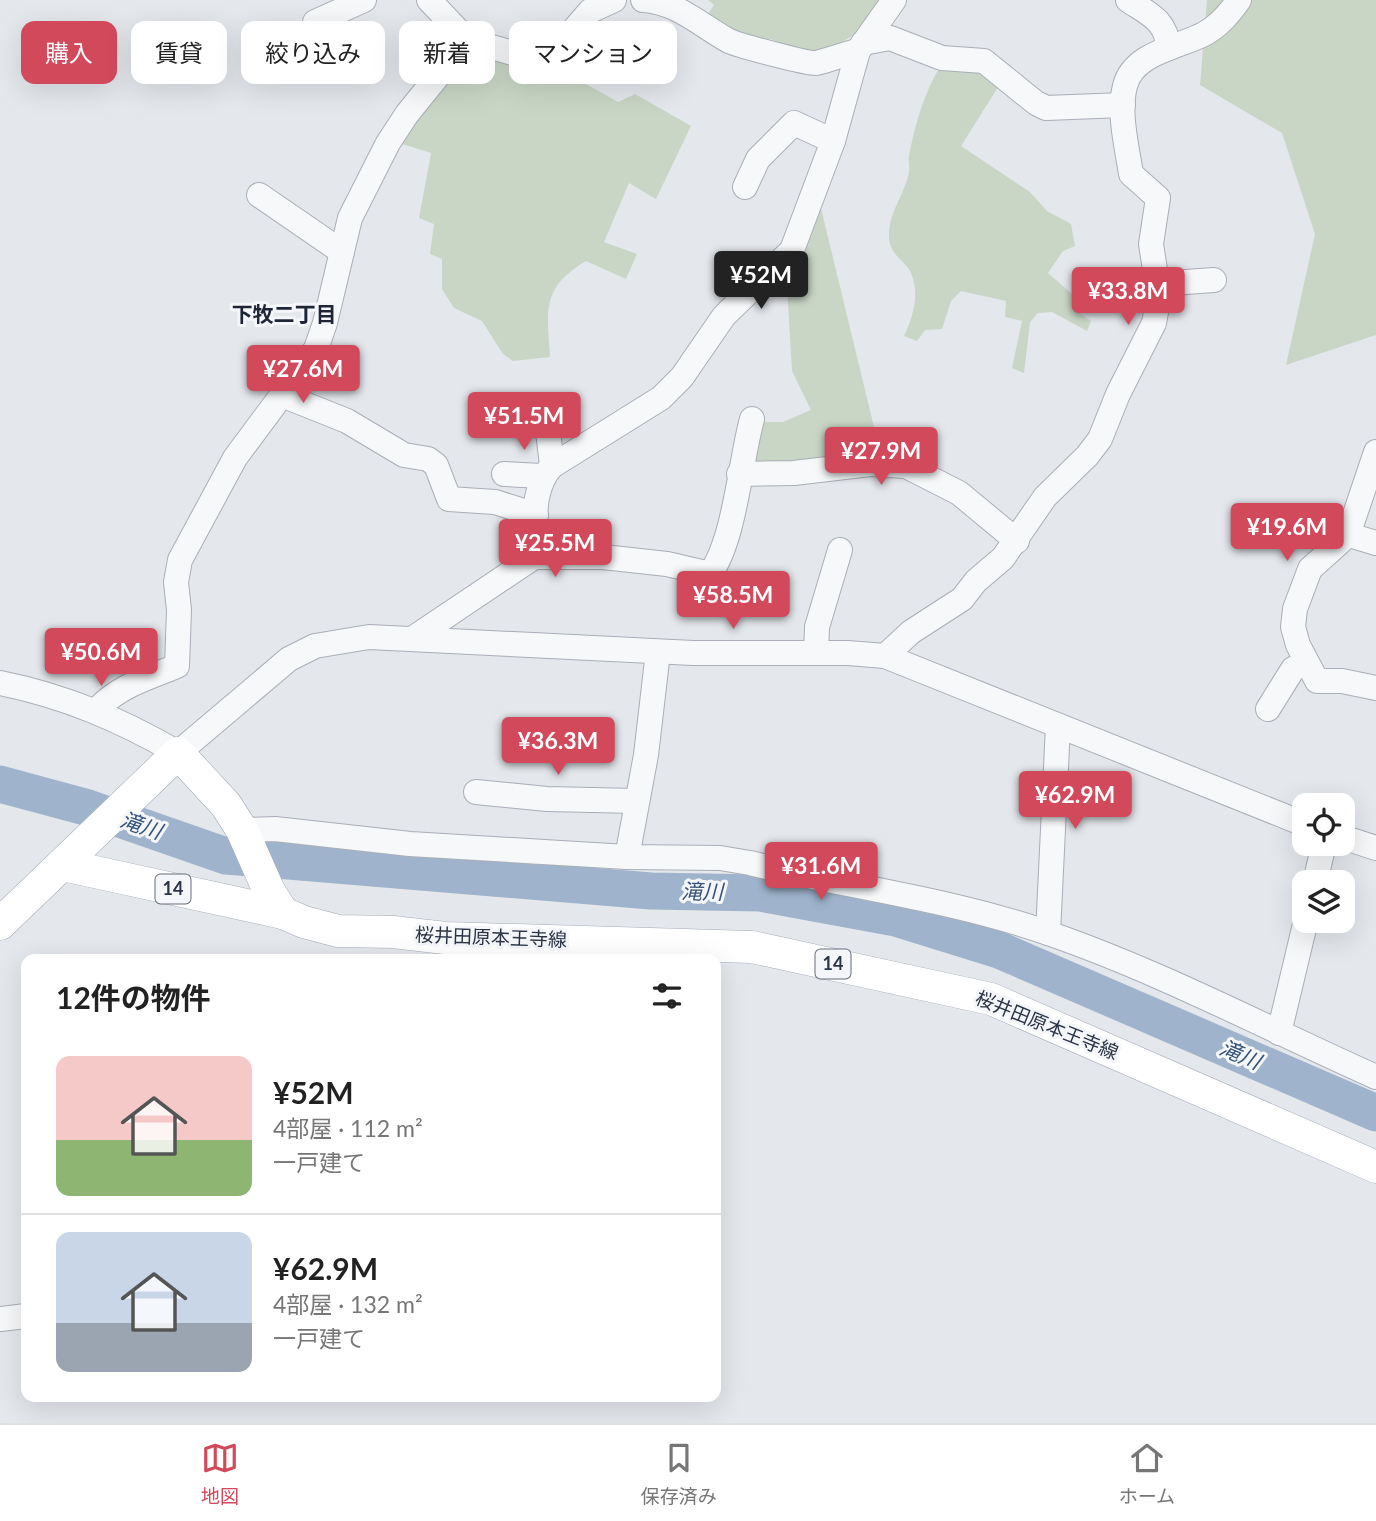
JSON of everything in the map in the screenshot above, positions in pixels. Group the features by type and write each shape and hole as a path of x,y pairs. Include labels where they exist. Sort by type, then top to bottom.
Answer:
{"main road":[{"path":"0,924 178,753 207,782 242,830 276,902"},
{"name":"桜井田原本王寺線","path":"63,865 276,902 338,931 393,932 447,949 623,950 752,947 991,999 1376,1167"}],"street":[{"path":"317,21 364,0"},
{"path":"429,0 449,21"},
{"path":"495,48 534,59 551,57 590,11 614,0"},
{"path":"643,0 674,6 746,48 778,53 799,62 815,63 890,38 942,58 984,61 1046,108 1123,105"},
{"path":"504,474 547,471 661,398 682,377 724,316 783,262 792,250 800,231 833,141 860,47 894,0"},
{"path":"1128,0 1160,22 1167,31 1169,48"},
{"path":"885,656 911,632 955,607 1017,541 1045,497 1087,456 1100,439 1118,394 1154,323 1157,284 1151,244 1158,198 1130,173 1123,105 1130,73 1142,61 1220,24 1239,0"},
{"path":"97,710 116,692 177,666 179,610 176,582 180,560 235,457 316,349 326,323 350,218 388,143 431,84"},
{"path":"745,187 758,159 794,122 833,141"},
{"path":"259,195 342,252"},
{"path":"1157,284 1214,280"},
{"path":"282,396 347,421 404,455 428,459 436,464 449,499 495,502 536,515"},
{"path":"415,637 534,556 603,557 667,564 710,574 719,561 728,532 738,474 752,419"},
{"path":"534,556 538,487 547,471 548,431 535,423"},
{"path":"1376,452 1359,506 1346,534 1310,569 1304,580 1293,627 1306,662 1317,681 1342,681 1376,688"},
{"path":"738,474 794,473 870,464 906,466 959,493 1017,541"},
{"path":"1346,534 1376,543"},
{"path":"816,653 817,627 840,550"},
{"path":"0,683 39,691 97,710 178,753 289,659 314,646 369,637 415,637 478,644 658,652 885,656 1292,819"},
{"path":"627,856 646,755 658,652"},
{"path":"1268,709 1293,669 1306,662"},
{"path":"1048,933 1058,726"},
{"path":"476,792 547,799 637,802"},
{"path":"242,830 275,829 369,841 627,856 720,858 750,863 972,912 1048,933 1228,1007 1376,1077"},
{"path":"1355,841 1376,848"},
{"path":"1279,1033 1303,933"},
{"path":"0,1319 21,1317"}],"green space":[{"path":"708,0 887,0 866,28 835,46 803,54 771,39 742,40 706,17 714,5"},
{"path":"1207,0 1376,0 1376,335 1286,365 1315,234 1282,133 1200,85"},
{"path":"606,11 602,21 595,21"},
{"path":"495,53 509,56 509,84 586,84 618,102 635,94 691,126 656,199 629,183 604,242 637,254 626,279 586,261 571,271 554,291 548,313 550,357 513,361 503,354 482,321 454,308 442,289 442,259 430,254 434,224 419,218 431,153 399,143 443,84 495,84"},
{"path":"941,65 974,66 1000,84 961,146 1030,192 1047,211 1071,224 1075,246 1063,251 1048,273 1079,300 1078,312 1091,321 1087,331 1052,312 1038,313 1030,322 1024,373 1012,368 1022,321 1005,317 1006,301 961,291 951,301 942,329 925,330 917,341 904,336 913,313 914,281 908,268 891,247 890,225 907,180 909,156 921,109"},
{"path":"819,200 881,456 746,469 760,422 783,422 811,410 792,371 786,269"}],"waterway":[{"name":"滝川","path":"0,784 85,807 226,856 651,891 760,893 896,918 999,950 1376,1113"}],"district":[{"name":"下牧二丁目","path":"284,315"}]}
